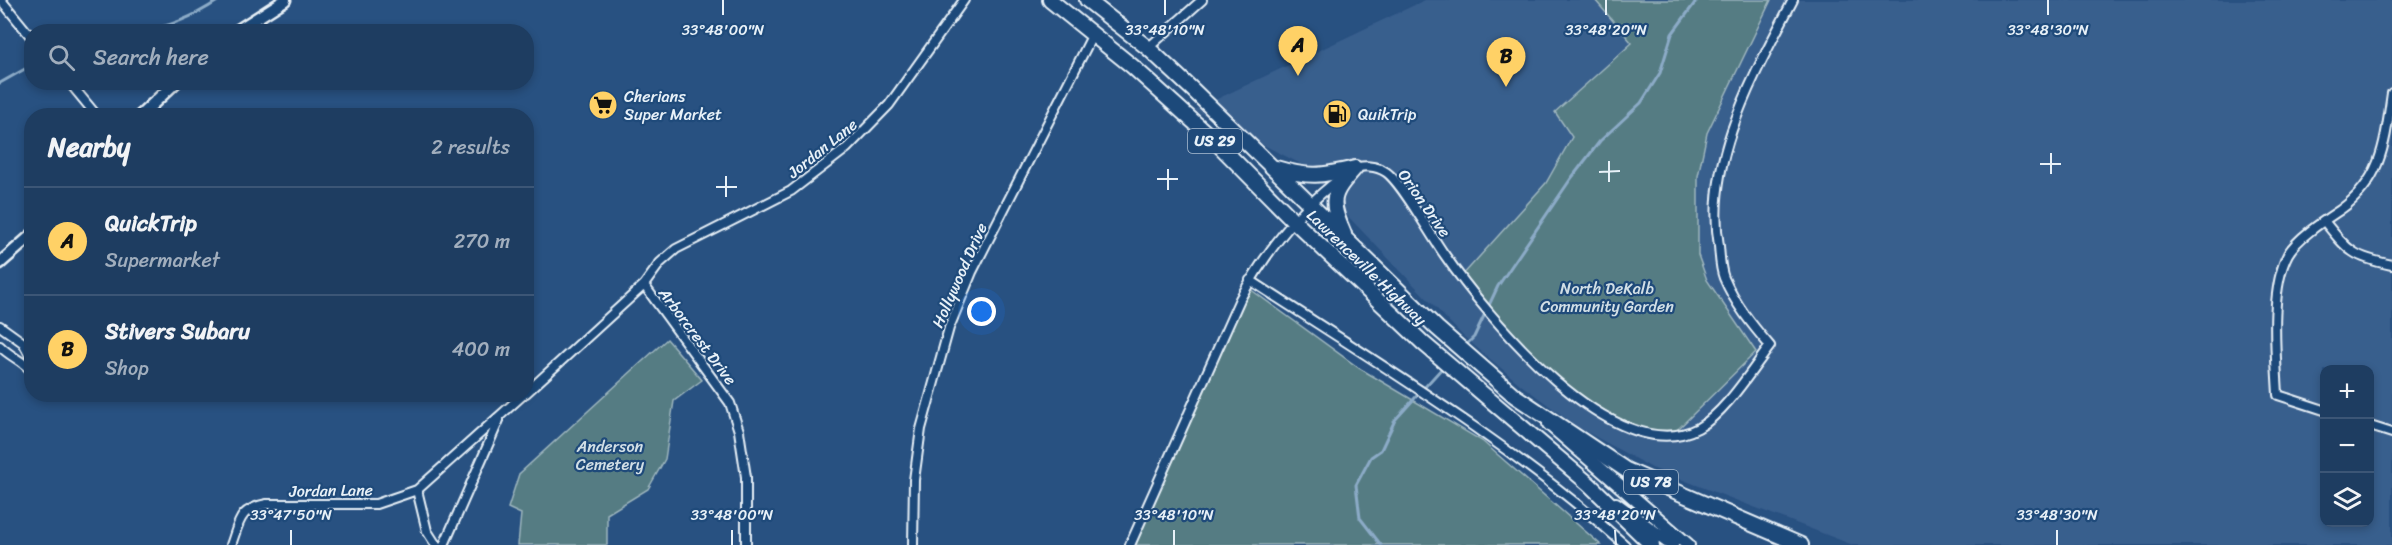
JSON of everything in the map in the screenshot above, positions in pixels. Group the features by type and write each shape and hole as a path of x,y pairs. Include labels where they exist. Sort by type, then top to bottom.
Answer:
{"highway":[{"name":"Lawrenceville Highway","path":"1050,0 1093,34 1215,141 1294,221 1423,343 1588,484"},
{"name":"Lawrenceville Highway","path":"1087,0 1148,48 1437,328 1515,396"},
{"path":"1272,166 1305,176 1327,175 1355,168"},
{"path":"1347,240 1336,215 1334,196 1355,168"},
{"name":"US 78","path":"1515,396 1626,470 1801,545"},
{"name":"US 78","path":"1588,484 1652,545"}],"main road":[{"path":"248,24 285,0"},
{"path":"148,108 168,90"},
{"path":"0,263 24,242"},
{"name":"Lawrenceville Highway","path":"1515,396 1689,545"},
{"name":"Lawrenceville Highway","path":"1588,484 1672,545"}],"street":[{"path":"1,0 24,28"},
{"name":"Jordan Lane","path":"534,386 644,285 660,263 685,243 791,191 847,148 889,105 964,0"},
{"path":"1148,48 1202,0"},
{"name":"Orion Drive","path":"1355,168 1370,166 1391,176 1462,282 1508,335 1558,384 1613,422 1637,433 1660,435 1698,428 1734,393 1770,346 1742,312 1723,276 1715,207 1730,137 1772,36 1793,0"},
{"name":"Hollywood Drive","path":"913,545 914,480 921,429 949,328 972,272 1093,34"},
{"path":"76,90 90,108"},
{"path":"2320,408 2278,395 2280,279 2289,253 2324,221 2343,208 2374,175 2385,144 2392,93"},
{"path":"1130,545 1250,280 1269,250 1294,221 1310,204 1355,168"},
{"path":"2324,221 2344,245 2362,259 2392,265"},
{"path":"1250,280 1451,409 1581,506 1624,545"},
{"name":"Arborcrest Drive","path":"644,285 690,352 716,380 729,403 739,431 746,477 746,545"},
{"path":"0,326 22,340 24,344"},
{"path":"0,346 9,356 24,363"},
{"name":"Jordan Lane","path":"231,545 242,515 251,507 267,504 376,504 417,490 516,402"},
{"path":"444,545 501,415"},
{"path":"2374,427 2392,433"},
{"path":"417,490 427,531 436,545"}],"shaded area":[{"path":"1425,0 1595,0 1632,43 1555,112 1572,137 1546,183 1462,277 1492,314 1545,366 1756,352 1707,280 1698,255 1698,176 1707,133 1771,0 2392,0 2392,545 1853,545 1652,468 1578,427 1521,385 1463,336 1338,206 1309,168 1194,110"}],"green space":[{"name":"North DeKalb Community Garden","path":"1595,0 1771,0 1707,133 1698,176 1698,255 1707,280 1756,352 1677,430 1643,431 1590,403 1545,366 1492,314 1461,277 1546,183 1572,137 1555,112 1632,43"},
{"path":"1250,289 1359,368 1482,441 1601,545 1132,545 1139,515"},
{"name":"Anderson Cemetery","path":"667,339 702,380 674,401 665,459 648,489 607,514 607,545 518,545 521,514 508,508 519,474"}],"waterway":[{"path":"170,24 199,12 219,0"},
{"path":"1465,346 1474,337 1498,286 1570,180 1600,141 1641,103 1660,73 1672,34 1697,0"},
{"path":"0,83 24,70"},
{"path":"1381,545 1360,518 1356,485 1371,457 1381,450 1395,420 1443,367"}],"place":[{"name":"QuickTrip","path":"1298,76"},
{"name":"Stivers Subaru","path":"1506,87"},
{"name":"Cherians Super Market","path":"603,105"},
{"name":"QuikTrip","path":"1337,114"}]}
